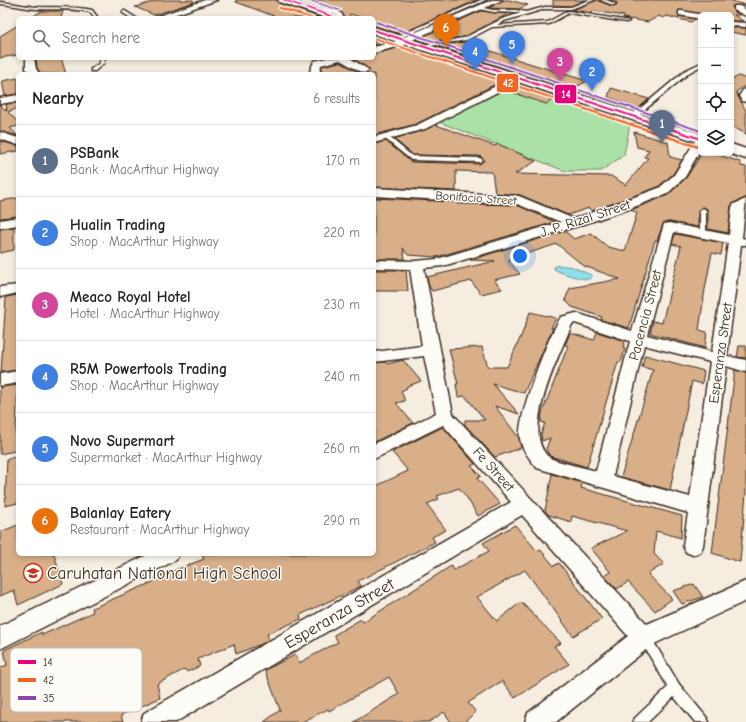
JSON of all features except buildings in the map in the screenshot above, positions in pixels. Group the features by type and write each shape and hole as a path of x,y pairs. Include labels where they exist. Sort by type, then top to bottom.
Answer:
{"highway":[{"path":"286,1 331,16"},
{"path":"376,31 698,139"},
{"path":"734,150 746,154"}],"street":[{"path":"163,16 213,0"},
{"path":"376,49 403,40 498,0"},
{"path":"737,8 746,14"},
{"path":"682,13 698,16"},
{"path":"734,24 746,25"},
{"path":"30,60 31,68 34,72"},
{"path":"315,72 317,63 330,60"},
{"path":"346,60 364,70"},
{"path":"376,140 421,127 518,78"},
{"path":"746,92 744,96 746,99"},
{"path":"0,101 16,98"},
{"path":"0,135 16,141"},
{"name":"J. P. Rizal Street","path":"376,264 416,265 438,263 625,206 663,191 679,177 698,145"},
{"name":"Bonifacio Street","path":"376,192 519,200 573,223"},
{"name":"Esperanza Street","path":"693,546 719,360 741,242 738,207 746,203"},
{"path":"0,224 16,221"},
{"name":"Pacencia Street","path":"603,480 638,338 669,227 741,242"},
{"path":"376,451 445,416 431,350 416,265"},
{"path":"0,292 16,289"},
{"path":"699,508 544,463 532,449 528,435 531,412 566,320 576,318 638,338 746,366"},
{"path":"376,357 431,350"},
{"path":"0,380 16,377"},
{"name":"Fe Street","path":"445,416 644,637"},
{"name":"Esperanza Street","path":"153,722 525,504"},
{"path":"0,638 165,556"},
{"path":"537,722 644,637 746,591"}],"lane":[{"path":"403,40 484,0"},
{"path":"423,46 465,39 503,20 526,13 545,8 571,8 590,0"},
{"path":"602,0 614,4"},
{"path":"286,1 301,2 340,14 341,16"},
{"path":"0,3 20,4 36,7 79,8 92,11 95,16"},
{"path":"480,8 493,11 516,10 526,13"},
{"path":"124,12 131,16"},
{"path":"493,26 549,23 568,12 627,21"},
{"path":"93,70 102,63 102,60"},
{"path":"633,117 688,71 698,66"},
{"path":"386,137 411,158 480,160"},
{"path":"703,210 703,233"},
{"path":"644,637 674,688 703,722"},
{"path":"639,722 674,688"}],"green space":[{"path":"511,85 630,124 624,155 601,171 565,171 439,122"}],"water":[{"path":"555,266 573,267 591,275 592,277 586,279 557,271 554,269"}],"transit line":[{"name":"14","path":"283,0 331,16"},
{"name":"35","path":"308,0 340,10"},
{"name":"42","path":"280,8 306,16"},
{"name":"35","path":"377,22 698,130"},
{"name":"14","path":"376,31 698,138"},
{"name":"42","path":"376,39 698,147"}],"place":[{"name":"Balanlay Eatery","path":"446,47"},
{"name":"Novo Supermart","path":"512,64"},
{"name":"R5M Powertools Trading","path":"475,71"},
{"name":"Meaco Royal Hotel","path":"560,81"},
{"name":"Hualin Trading","path":"592,91"},
{"name":"PSBank","path":"662,143"},
{"name":"Caruhatan National High School","path":"33,573"}]}
